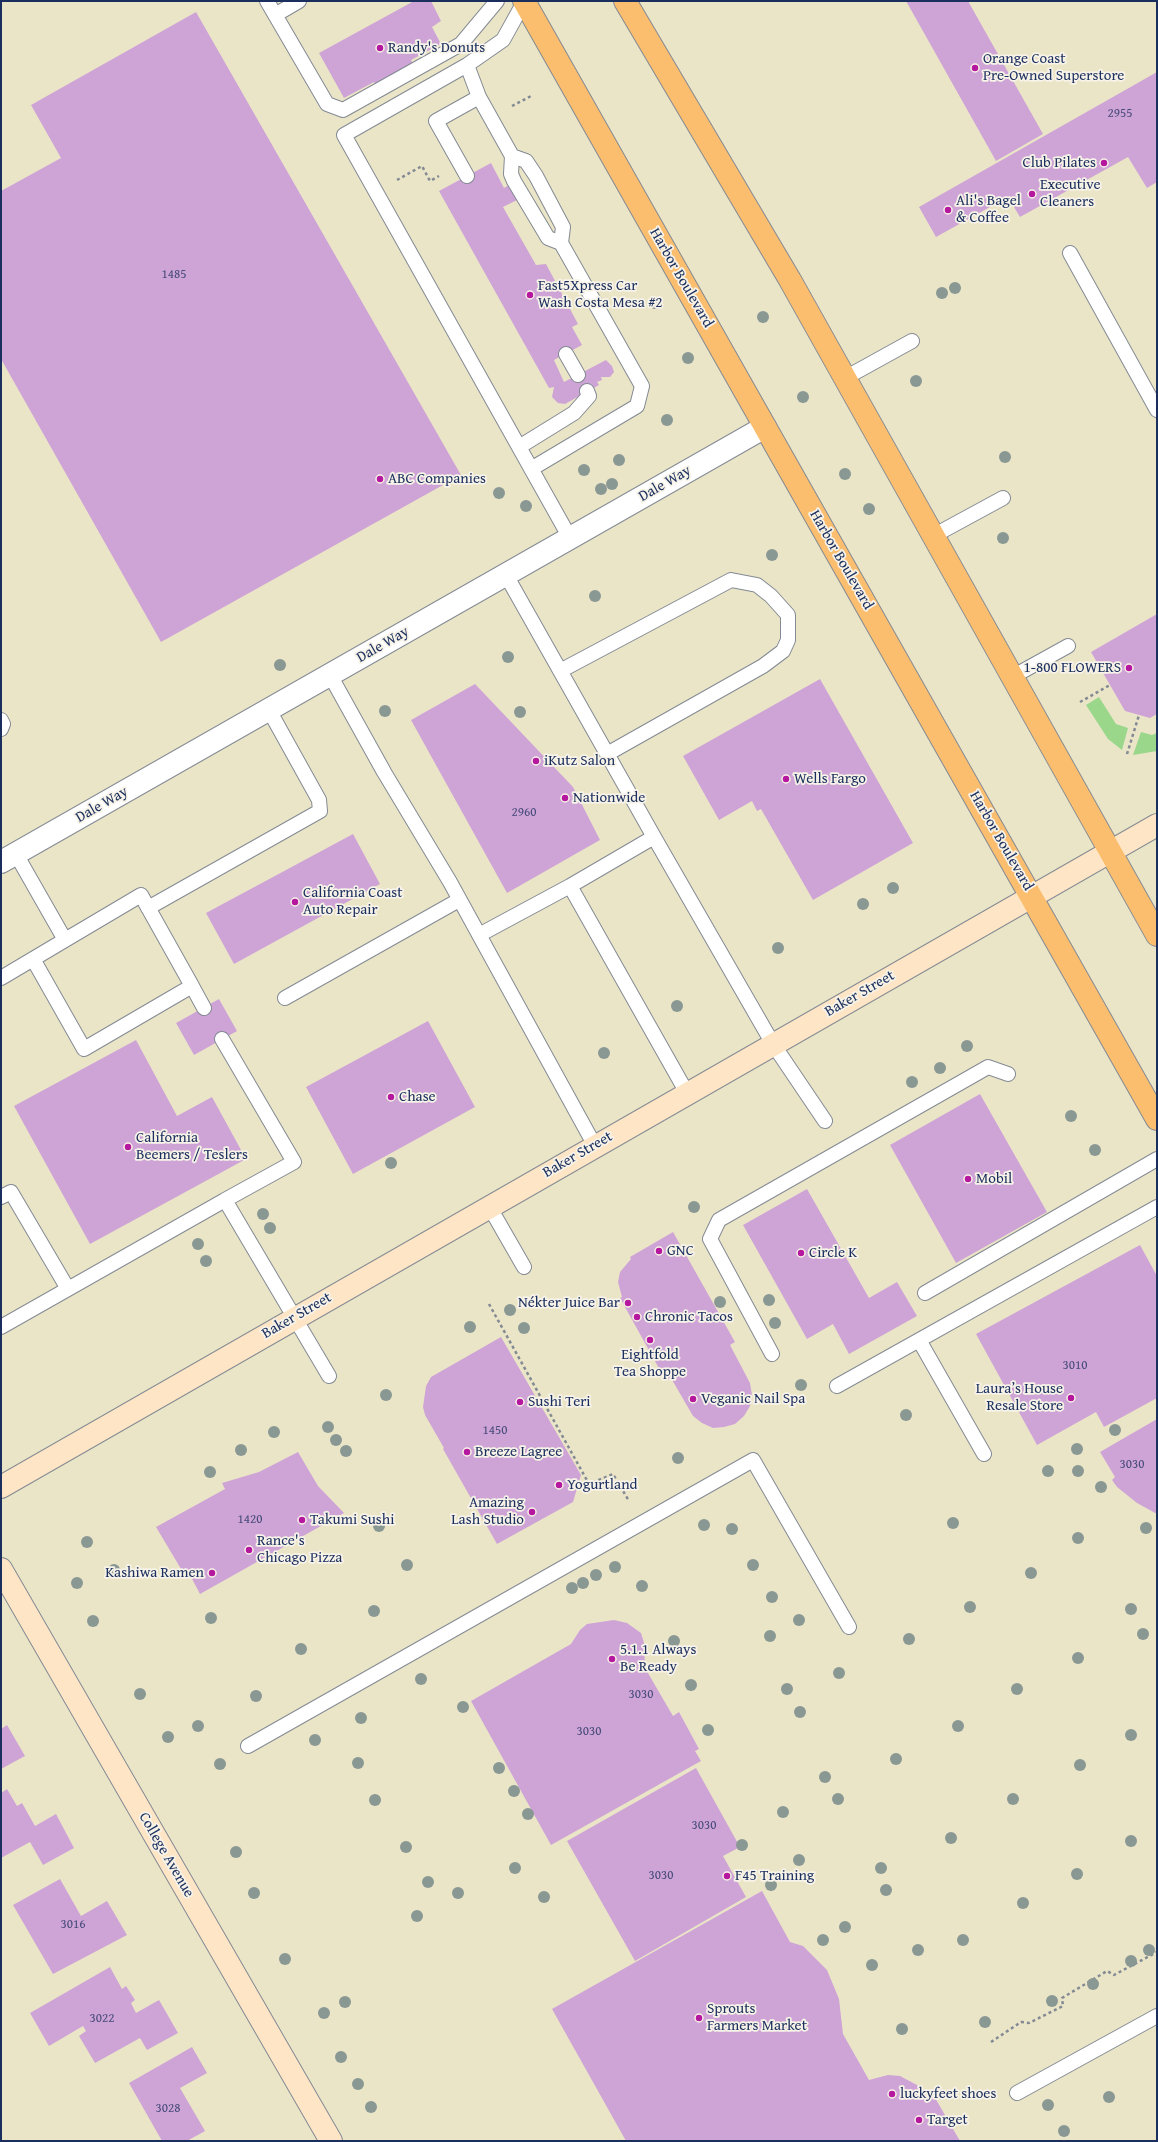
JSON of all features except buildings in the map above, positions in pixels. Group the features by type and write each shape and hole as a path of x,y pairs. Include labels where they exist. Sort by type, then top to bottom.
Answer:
{"main road":[{"name":"Harbor Boulevard","path":"524,1 1157,1119"},
{"path":"625,1 790,280 1109,852 1157,935"},
{"name":"Baker Street","path":"1,1487 489,1206 1157,825"},
{"name":"College Avenue","path":"1,1570 331,2141"}],"street":[{"name":"Dale Way","path":"9,858 765,427"}],"lane":[{"path":"267,1 327,104 343,110 461,44 497,1"},
{"path":"275,15 299,1"},
{"path":"524,1 503,40 467,65 344,135 570,538"},
{"path":"467,65 479,97 512,156 511,174 514,180 548,238 561,243 642,386 637,406 531,469"},
{"path":"467,176 436,121 479,97"},
{"path":"512,156 526,161 536,176 564,227 561,243"},
{"path":"1070,253 1157,410"},
{"path":"845,378 912,341"},
{"path":"566,354 578,375"},
{"path":"519,447 574,413 589,396 587,391"},
{"path":"933,536 1003,498"},
{"path":"506,575 773,1044 825,1122"},
{"path":"560,671 731,580 757,585 771,596 788,615 788,640 782,651 763,666 607,754"},
{"path":"1012,677 1068,646"},
{"path":"330,674 479,935 595,1146"},
{"path":"148,908 320,811 319,800 269,710"},
{"path":"1,720 3,724 1,729"},
{"path":"479,935 570,886 654,837"},
{"path":"9,858 65,940"},
{"path":"570,886 687,1093"},
{"path":"1,978 141,896 204,1008"},
{"path":"285,998 459,900"},
{"path":"33,959 84,1049 192,986"},
{"path":"1,1327 294,1162 222,1039"},
{"path":"772,1354 710,1239 719,1220 988,1067 1008,1074"},
{"path":"925,1294 1157,1159"},
{"path":"1,1198 11,1192 68,1289"},
{"path":"225,1200 296,1317 329,1376"},
{"path":"489,1206 524,1267"},
{"path":"837,1386 1157,1207"},
{"path":"919,1340 984,1454"},
{"path":"248,1746 753,1460 849,1627"},
{"path":"1016,2093 1157,2016"}],"path":[{"path":"506,110 533,95"},
{"path":"396,181 422,166 430,181"},
{"path":"1080,702 1110,685"},
{"path":"1127,754 1139,715"},
{"path":"489,1304 589,1484 612,1474 630,1503"},
{"path":"991,2042 1021,2022 1028,2023 1063,2006 1062,1998 1107,1971 1114,1975 1157,1952"}],"green space":[{"path":"1099,697 1116,724 1128,728 1122,750 1108,739 1086,705"},
{"path":"1141,732 1152,735 1157,733 1157,751 1133,755"}],"place":[{"name":"Randy's Donuts","path":"380,48"},
{"name":"Orange Coast Pre-Owned Superstore","path":"975,68"},
{"name":"Club Pilates","path":"1104,163"},
{"name":"Executive Cleaners","path":"1032,194"},
{"name":"Ali's Bagel & Coffee","path":"948,210"},
{"name":"Fast5Xpress Car Wash Costa Mesa #2","path":"530,295"},
{"name":"ABC Companies","path":"380,479"},
{"name":"1-800 FLOWERS","path":"1129,668"},
{"name":"iKutz Salon","path":"536,761"},
{"name":"Wells Fargo","path":"786,779"},
{"name":"Nationwide","path":"565,798"},
{"name":"California Coast Auto Repair","path":"295,902"},
{"name":"Chase","path":"391,1097"},
{"name":"California Beemers / Teslers","path":"128,1147"},
{"name":"Mobil","path":"968,1179"},
{"name":"GNC","path":"659,1251"},
{"name":"Circle K","path":"801,1253"},
{"name":"Nékter Juice Bar","path":"628,1303"},
{"name":"Chronic Tacos","path":"637,1317"},
{"name":"Eightfold Tea Shoppe","path":"650,1340"},
{"name":"Laura’s House Resale Store","path":"1071,1398"},
{"name":"Veganic Nail Spa","path":"693,1399"},
{"name":"Sushi Teri","path":"520,1402"},
{"name":"Breeze Lagree","path":"467,1452"},
{"name":"Yogurtland","path":"559,1485"},
{"name":"Amazing Lash Studio","path":"532,1512"},
{"name":"Takumi Sushi","path":"302,1520"},
{"name":"Rance's Chicago Pizza","path":"249,1550"},
{"name":"Kashiwa Ramen","path":"212,1573"},
{"name":"5.1.1 Always Be Ready","path":"612,1659"},
{"name":"F45 Training","path":"727,1876"},
{"name":"Sprouts Farmers Market","path":"699,2018"},
{"name":"luckyfeet shoes","path":"892,2094"},
{"name":"Target","path":"919,2120"}]}
